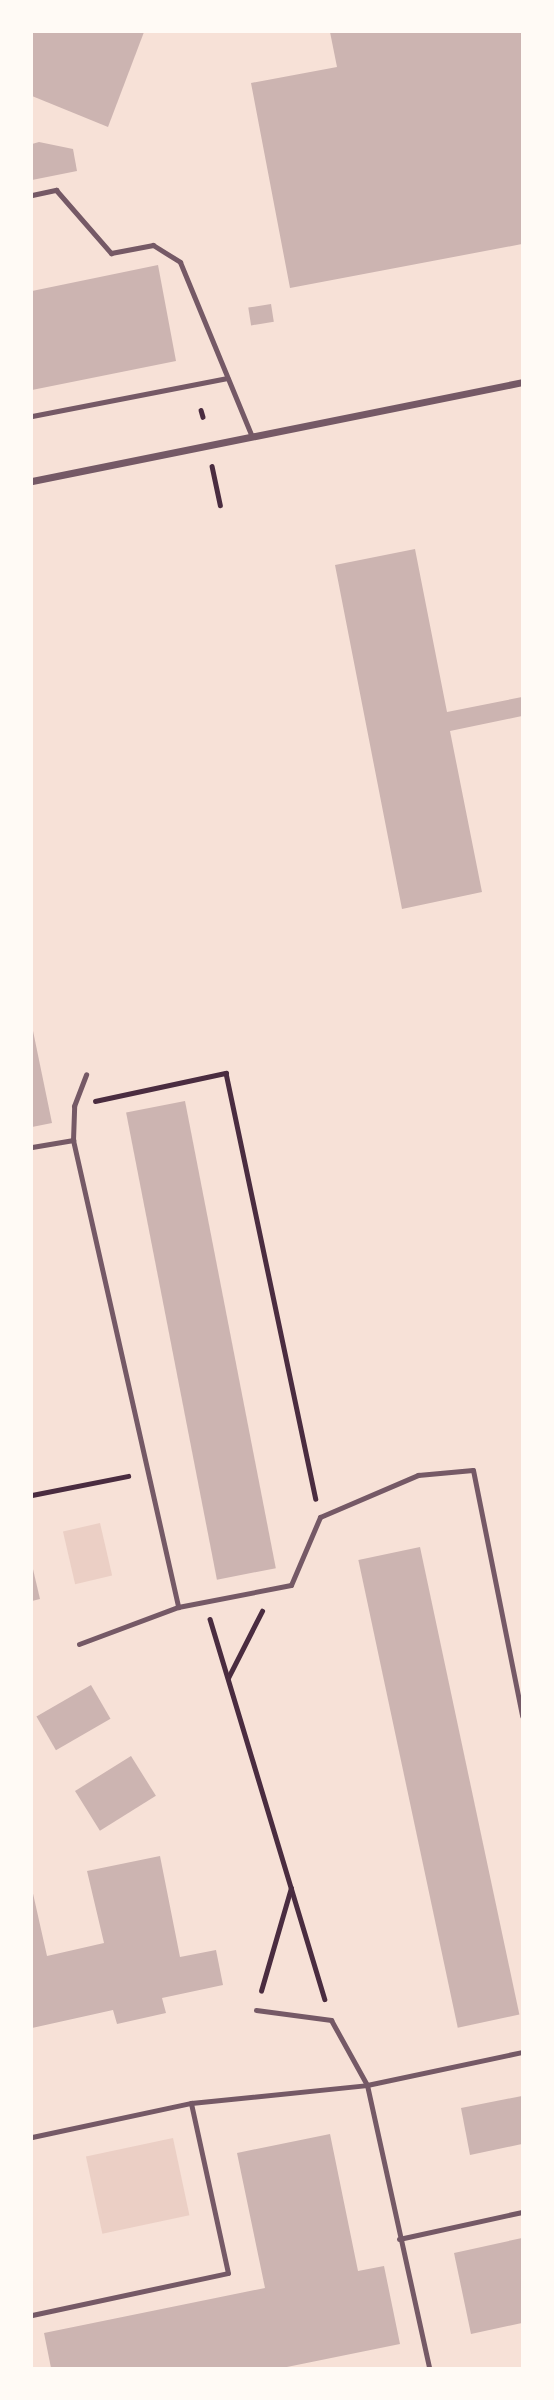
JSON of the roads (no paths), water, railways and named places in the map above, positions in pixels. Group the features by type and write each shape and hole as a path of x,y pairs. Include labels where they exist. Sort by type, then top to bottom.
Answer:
{"street":[{"path":"32,481 523,382"}],"lane":[{"path":"32,195 56,190 111,253 153,244 180,262 252,437"},
{"path":"32,416 227,378"},
{"path":"86,1074 74,1106 73,1140 178,1607"},
{"path":"32,1147 73,1140"},
{"path":"79,1644 178,1607 291,1585 320,1517 418,1475 473,1471 523,1716"},
{"path":"256,2010 331,2020 367,2085 429,2368"},
{"path":"32,2137 191,2103 367,2085 523,2052"},
{"path":"32,2315 228,2273 191,2103"},
{"path":"399,2239 523,2212"}]}
